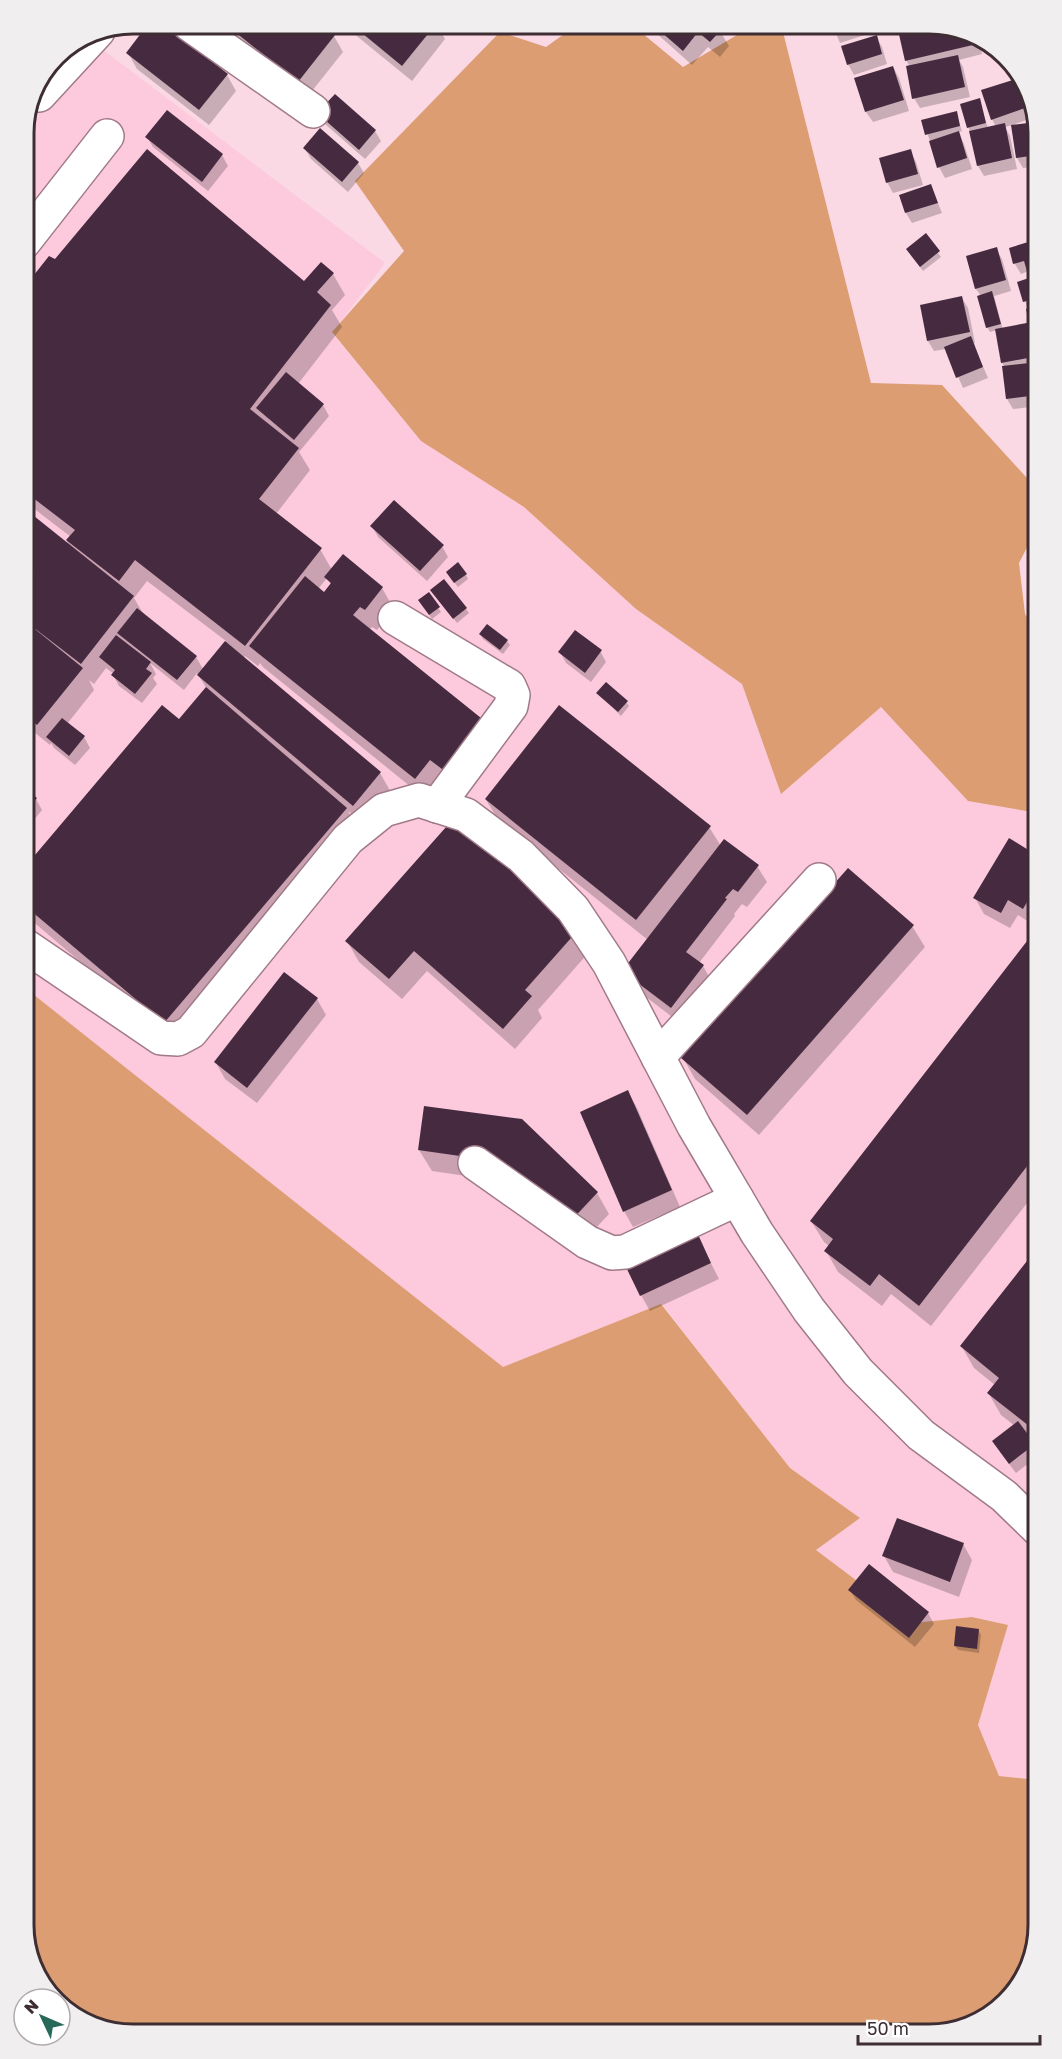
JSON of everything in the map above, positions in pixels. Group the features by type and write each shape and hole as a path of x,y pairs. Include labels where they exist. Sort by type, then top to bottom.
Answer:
{"street":[{"path":"203,34 313,111"},
{"path":"47,86 80,50"},
{"path":"35,228 107,136"},
{"path":"395,618 509,686 513,695 511,706 436,806"},
{"path":"35,952 161,1038 178,1039 192,1032 348,839 384,810 419,800 466,815 521,856 573,909 609,963 694,1126 757,1233 809,1310 858,1372 921,1435 1005,1496 1028,1519"},
{"path":"658,1056 819,879"},
{"path":"475,1163 587,1242 612,1253 625,1252 737,1199"}],"shaded area":[{"path":"498,34 508,34 546,47 563,35 644,35 683,67 737,35 784,35 871,383 942,385 1028,477 1028,545 1019,563 1025,614 1028,619 1028,811 968,801 881,707 781,794 742,684 636,609 524,507 421,441 332,332 404,251 355,181"},
{"path":"98,46 385,263 332,333 421,441 524,507 636,609 742,684 781,793 881,707 968,801 1028,811 1028,1779 999,1776 978,1725 1008,1625 972,1617 914,1623 816,1550 860,1518 790,1468 662,1304 503,1368 35,1004 35,127 38,108"},
{"path":"35,995 503,1367 661,1304 790,1468 860,1518 816,1550 913,1623 972,1617 1008,1625 978,1725 999,1776 1028,1779 1027,1938 1017,1969 1003,1991 983,2008 948,2023 127,2024 102,2019 72,2003 72,1987 56,1987 42,1963 36,1945 34,1925"}],"building":[{"path":"140,34 177,34 228,74 199,110 126,53"},
{"path":"238,34 335,35 298,82"},
{"path":"363,34 428,34 402,66"},
{"path":"664,35 696,35 683,51"},
{"path":"701,35 717,35 710,42"},
{"path":"877,35 882,54 847,65 841,46"},
{"path":"899,35 948,36 972,45 905,61"},
{"path":"958,55 965,87 912,99 906,66"},
{"path":"893,66 904,100 865,112 854,78"},
{"path":"1012,80 1024,108 991,120 981,90"},
{"path":"335,94 376,130 359,150 317,113"},
{"path":"980,98 986,123 967,128 960,104"},
{"path":"167,110 223,154 202,182 145,137"},
{"path":"957,111 960,126 925,135 921,120"},
{"path":"1005,123 1012,158 977,166 969,131"},
{"path":"1027,123 1028,156 1016,158 1011,125"},
{"path":"320,128 359,162 342,182 303,148"},
{"path":"959,131 967,158 937,168 929,141"},
{"path":"147,149 304,281 321,262 334,273 317,292 331,305 250,409 299,448 259,499 322,548 245,646 135,560 119,581 66,540 75,530 35,499 35,274 49,256 55,259"},
{"path":"911,149 918,174 886,183 879,158"},
{"path":"931,184 938,203 905,213 899,195"},
{"path":"926,233 940,251 920,267 906,249"},
{"path":"1028,242 1028,275 1024,261 1013,264 1009,248"},
{"path":"997,247 1006,280 975,289 966,256"},
{"path":"1028,278 1028,301 1023,302 1017,282"},
{"path":"992,291 1001,324 986,328 977,296"},
{"path":"962,296 970,332 927,341 920,305"},
{"path":"1028,323 1028,358 1001,363 995,329"},
{"path":"971,336 983,367 956,378 944,347"},
{"path":"1028,363 1028,396 1006,399 1002,366"},
{"path":"286,372 324,404 294,440 256,408"},
{"path":"394,500 444,545 420,571 370,526"},
{"path":"35,517 134,596 81,664 35,628"},
{"path":"343,554 383,587 365,610 360,607 353,615 486,722 446,772 430,760 415,779 249,646 305,576 324,592 331,583 324,577"},
{"path":"458,562 467,574 454,583 446,572"},
{"path":"444,579 467,608 453,619 430,590"},
{"path":"429,592 440,607 429,615 418,600"},
{"path":"137,608 197,656 177,680 117,633"},
{"path":"487,624 508,640 500,650 479,634"},
{"path":"35,629 83,668 37,725 35,723"},
{"path":"575,630 602,650 585,673 558,652"},
{"path":"116,635 151,662 146,669 152,673 135,694 111,675 115,670 99,657"},
{"path":"225,641 381,772 353,806 197,675"},
{"path":"606,682 628,701 618,712 596,693"},
{"path":"206,687 347,808 164,1023 35,914 35,855 162,705 179,719"},
{"path":"559,705 711,826 636,920 485,799"},
{"path":"62,718 85,736 69,756 46,737"},
{"path":"454,818 579,929 525,990 532,996 503,1029 414,951 389,979 345,941"},
{"path":"1009,838 1028,850 1028,900 1023,909 1008,900 1001,913 973,898"},
{"path":"724,839 759,865 738,892 733,889 725,898 727,899 686,952 704,965 671,1008 622,971"},
{"path":"848,868 914,925 747,1115 681,1058"},
{"path":"1028,940 1028,1165 919,1306 879,1274 870,1286 824,1251 833,1239 810,1221"},
{"path":"284,972 318,998 247,1088 214,1062"},
{"path":"628,1090 672,1190 623,1212 580,1112"},
{"path":"424,1106 522,1119 598,1192 568,1224 502,1162 418,1150"},
{"path":"696,1230 711,1263 640,1296 624,1263"},
{"path":"1028,1260 1028,1425 987,1393 999,1378 960,1346"},
{"path":"1018,1421 1028,1435 1028,1449 1009,1464 992,1441"},
{"path":"897,1518 964,1543 950,1582 882,1556"},
{"path":"869,1564 929,1612 909,1638 848,1590"},
{"path":"956,1626 979,1629 977,1649 954,1646"}]}
